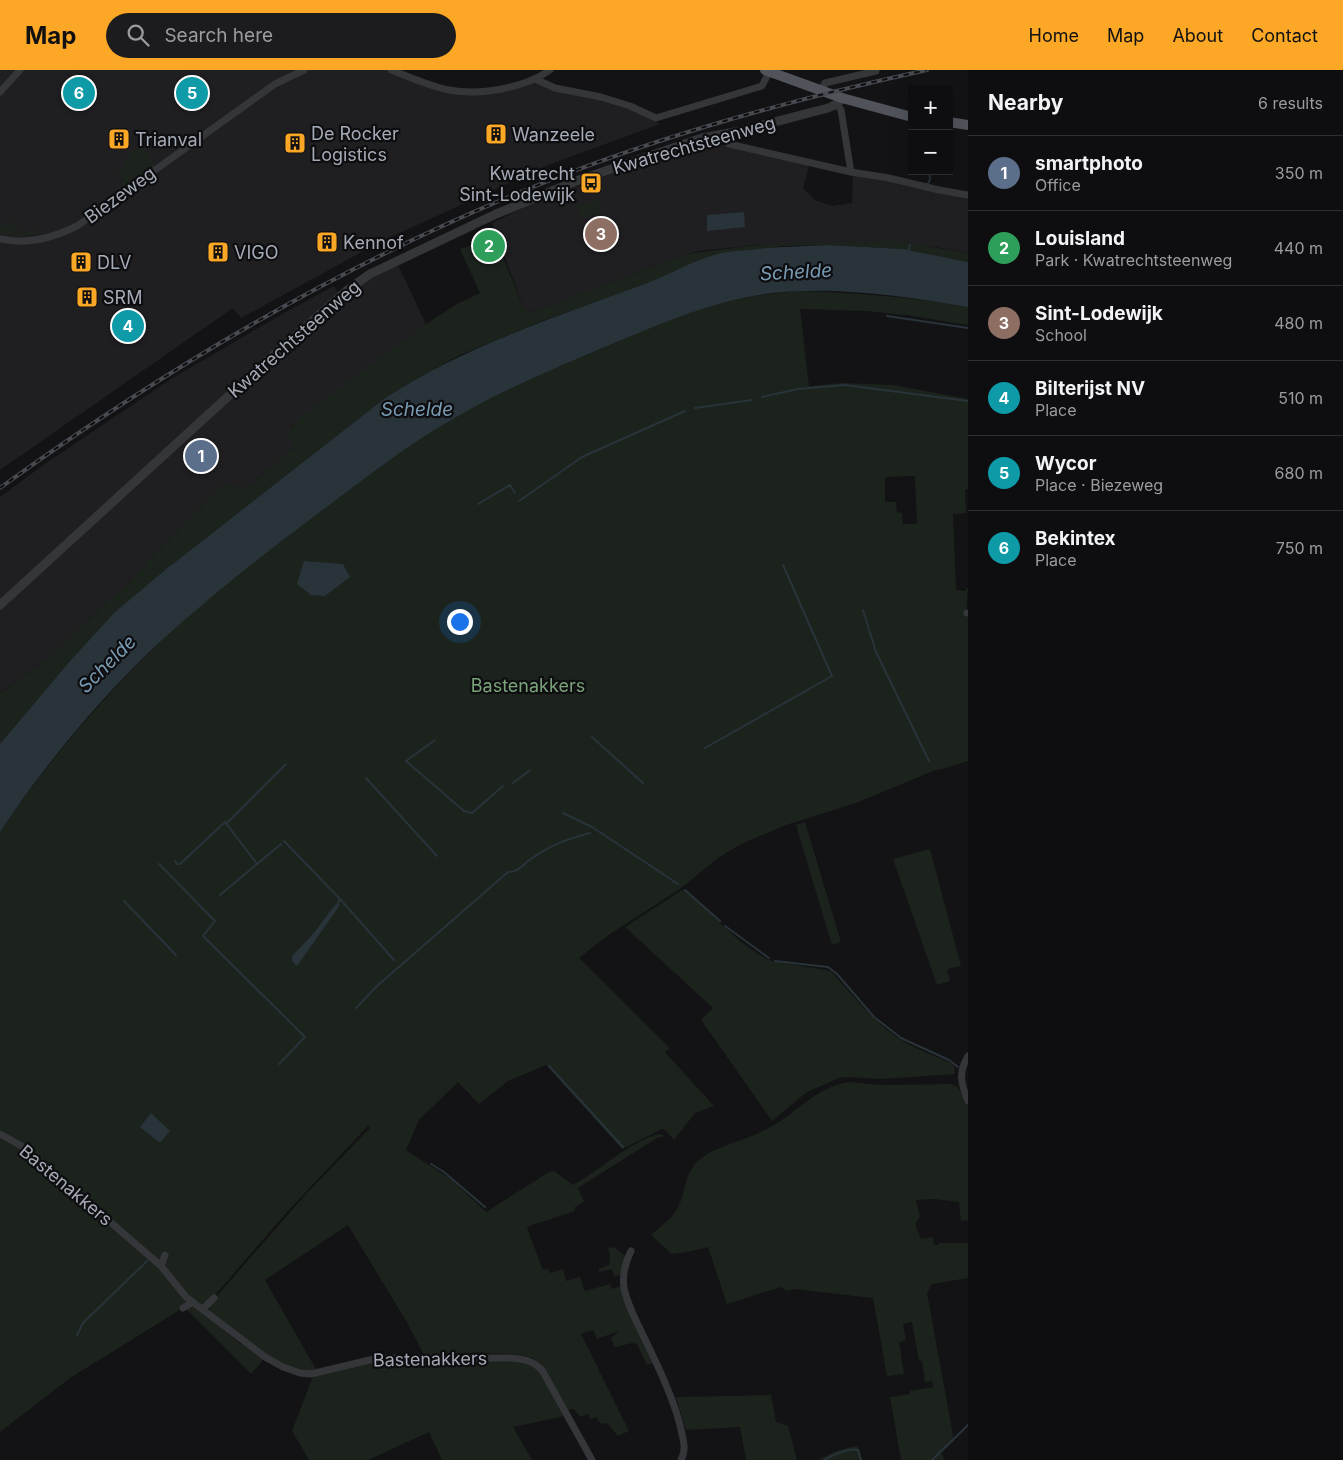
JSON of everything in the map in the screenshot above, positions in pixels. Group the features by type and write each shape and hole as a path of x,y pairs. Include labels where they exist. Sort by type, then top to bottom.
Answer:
{"main road":[{"path":"767,71 821,90 840,101 908,116"},
{"path":"953,123 968,125"}],"street":[{"path":"0,92 20,70"},
{"name":"Biezeweg","path":"0,239 34,240 61,234 77,226 275,84 304,70"},
{"path":"391,70 450,90 465,92 511,87 535,79 550,70"},
{"path":"821,90 825,83 876,70"},
{"path":"535,79 554,88 601,97 630,106 656,118 762,86 767,71"},
{"path":"840,101 850,172"},
{"name":"Kwatrechtsteenweg","path":"0,605 269,359 346,291 370,274 525,201 624,163 694,141 840,101"},
{"path":"724,134 725,140 729,144 850,172 889,178 968,195"},
{"path":"968,1056 962,1066 960,1075 968,1101"},
{"name":"Bastenakkers","path":"0,1134 20,1145 161,1266 193,1302 265,1357 283,1367 300,1373 311,1374 378,1358 510,1358 527,1360 535,1363 542,1370 592,1460"},
{"path":"631,1251 626,1262 624,1287 634,1318 680,1422 684,1445 681,1460"},
{"path":"161,1266 165,1255"},
{"path":"203,1309 214,1298"},
{"path":"183,1308 193,1302"}],"shaded area":[{"path":"0,70 391,70 449,90 487,91 535,79 630,109 660,124 548,165 382,241 241,318 233,308 0,470"},
{"path":"709,142 810,163 803,188 815,200 832,206 852,203 853,174 968,195 968,253 930,246 764,244 699,251 686,254 534,312 524,309 492,223 527,206 646,161"},
{"path":"398,265 426,324 291,427 294,448 248,487 221,486 125,586 46,660 0,694 0,497 46,463 171,379 284,313 334,286 342,299 370,279"}],"green space":[{"path":"142,146 155,165 123,187 121,184 124,181 117,172 130,159 128,156"},
{"path":"597,200 601,213 581,219 577,206"},
{"path":"12,221 20,233 45,230 42,233 26,235 0,234 0,227"},
{"path":"495,238 524,309 533,312 686,254 764,244 896,241 968,253 968,262 903,249 828,245 782,246 696,261 660,279 542,321 460,355 385,398 165,570 114,614 70,661 0,744 0,694 46,660 125,586 221,486 248,487 294,448 286,434 300,418 426,324 457,304 480,293 460,249"},
{"name":"Bastenakkers","path":"800,291 884,296 968,307 968,325 866,311 800,309 809,386 842,383 894,385 968,399 968,489 965,490 966,513 953,514 956,590 966,591 966,588 968,588 966,614 968,614 968,761 938,769 856,803 786,825 739,845 718,858 680,889 607,936 579,958 670,1048 665,1052 714,1106 695,1113 674,1140 662,1129 622,1149 546,1065 508,1081 479,1104 458,1082 419,1120 406,1150 452,1180 486,1212 549,1172 554,1171 573,1185 636,1143 659,1134 665,1136 657,1138 578,1188 584,1202 574,1208 575,1211 527,1228 543,1270 548,1269 550,1273 563,1269 566,1281 580,1277 585,1291 610,1284 612,1289 622,1286 632,1318 653,1363 647,1365 637,1344 614,1346 611,1338 619,1331 597,1339 593,1330 581,1334 629,1431 618,1436 607,1423 601,1424 596,1417 591,1419 588,1414 580,1417 574,1409 568,1410 538,1363 526,1356 464,1353 424,1355 408,1324 348,1225 265,1280 317,1371 298,1371 267,1356 210,1312 209,1305 306,1194 370,1128 368,1126 287,1212 203,1309 193,1302 183,1308 70,1378 0,1432 0,832 75,733 160,642 218,590 322,510 418,440 506,390 672,318 726,302","holes":["915,476 917,524 903,524 902,513 897,512 896,502 885,502 885,477"]},
{"path":"805,822 841,942 832,945 796,825"},
{"path":"930,849 961,966 947,969 950,981 937,985 893,859"},
{"path":"682,890 686,891 737,938 759,955 771,961 831,971 864,1009 892,1034 952,1064 955,1074 881,1079 839,1078 807,1092 772,1121 701,1020 713,1008 625,927"},
{"path":"849,1082 880,1085 951,1084 958,1087 968,1107 968,1220 961,1221 959,1202 934,1199 916,1200 920,1217 915,1224 921,1239 933,1237 934,1245 939,1243 968,1243 968,1278 932,1284 927,1293 954,1441 941,1453 945,1460 901,1460 890,1397 910,1394 910,1391 933,1387 932,1381 925,1382 922,1361 919,1361 912,1322 903,1324 906,1340 899,1342 904,1374 887,1376 873,1298 794,1289 786,1291 781,1287 727,1304 708,1247 672,1254 651,1235 676,1211 691,1169 701,1158 717,1149 763,1131 825,1090"},
{"path":"610,1247 615,1248 625,1256 622,1275 614,1276 612,1269 599,1272 598,1269 609,1265 610,1255 608,1249"},
{"path":"191,1306 199,1309 238,1342 264,1359 251,1374 186,1309"},
{"path":"372,1361 524,1361 538,1369 565,1416 513,1427 532,1460 442,1460 429,1432 368,1460 309,1460 292,1431 312,1379 314,1376"},
{"path":"771,1395 776,1422 788,1426 797,1460 746,1460 740,1427 686,1430 676,1397"},
{"path":"858,1446 862,1460 819,1460 838,1451"}],"water":[{"path":"744,212 745,227 707,231 707,215"},
{"name":"Schelde","path":"828,245 903,249 968,262 968,307 918,299 841,291 790,292 744,298 703,308 644,331 528,380 471,408 419,440 371,474 221,589 161,641 95,708 55,756 0,832 0,744 70,661 114,613 165,570 385,398 447,363 511,334 654,280 708,257 733,251"},
{"path":"304,561 343,564 350,577 325,596 311,595 297,584"},
{"path":"335,905 340,905 297,966 292,961 292,956 313,934"},
{"path":"151,1113 170,1131 160,1143 140,1127"}],"waterway":[{"path":"926,184 928,184 930,179 930,175"},
{"path":"908,252 910,245"},
{"path":"887,316 968,328"},
{"path":"762,397 798,389 845,385 968,401"},
{"path":"695,408 752,400"},
{"path":"519,501 582,457 685,411"},
{"path":"478,504 510,485 515,493"},
{"path":"705,748 832,676 783,565"},
{"path":"863,610 876,652 929,761"},
{"path":"592,737 643,783"},
{"path":"435,740 406,761 464,811 472,813 503,786"},
{"path":"226,824 286,764"},
{"path":"513,783 530,770"},
{"path":"366,778 437,856"},
{"path":"563,813 592,827 678,884"},
{"path":"175,861 177,864 180,864 225,822 257,864"},
{"path":"356,1008 377,986 508,872 519,869 536,855 550,847 590,833"},
{"path":"284,841 340,899 394,960"},
{"path":"220,895 281,844"},
{"path":"159,864 215,921 203,936 305,1037 279,1064"},
{"path":"685,890 720,921"},
{"path":"337,905 340,899"},
{"path":"124,901 176,955"},
{"path":"725,926 769,958"},
{"path":"775,961 828,967 837,974 874,1017 901,1038 949,1060 958,1067"},
{"path":"549,1066 623,1147"},
{"path":"431,1164 444,1172 485,1207"},
{"path":"77,1335 83,1323 147,1261"},
{"path":"932,1460 968,1425"},
{"path":"824,1460 841,1452 854,1449 858,1450 861,1460"}],"railway":[{"path":"0,488 133,397 270,314 413,240 487,206 606,159 696,129 834,91 927,70"}],"place":[{"name":"Bekintex","path":"79,93"},
{"name":"Wycor","path":"192,93"},
{"name":"Wanzeele","path":"496,134"},
{"name":"Trianval","path":"119,139"},
{"name":"De Rocker Logistics","path":"295,143"},
{"name":"Kwatrecht Sint-Lodewijk","path":"591,183"},
{"name":"Sint-Lodewijk","path":"601,234"},
{"name":"Kennof","path":"327,242"},
{"name":"Louisland","path":"489,246"},
{"name":"VIGO","path":"218,252"},
{"name":"DLV","path":"81,262"},
{"name":"SRM","path":"87,297"},
{"name":"Bilterijst NV","path":"128,326"},
{"name":"smartphoto","path":"201,456"}]}
